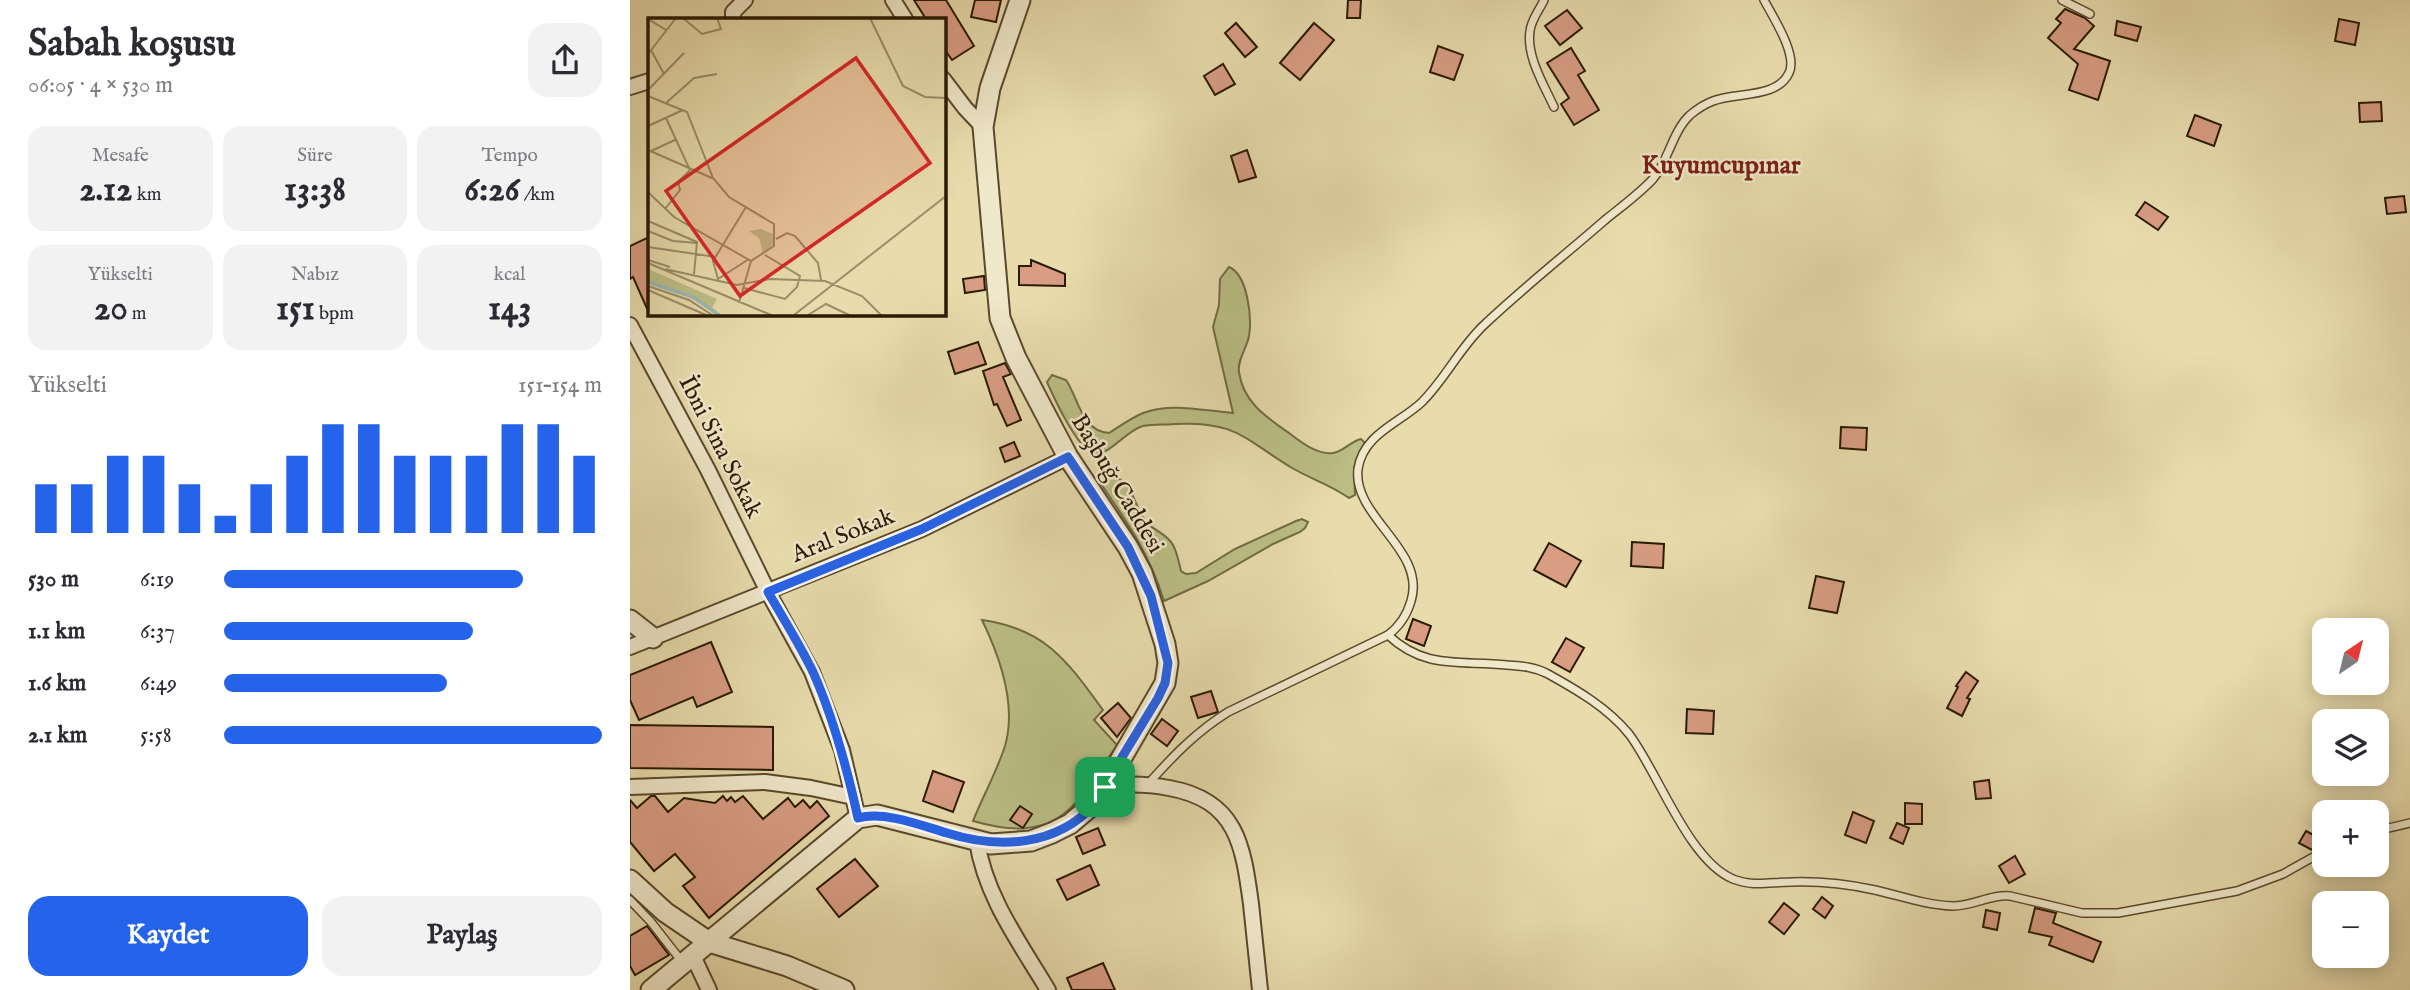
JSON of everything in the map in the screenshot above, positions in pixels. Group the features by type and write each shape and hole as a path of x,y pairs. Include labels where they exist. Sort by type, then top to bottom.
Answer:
{"street":[{"path":"733,16 745,0"},
{"path":"893,0 904,18"},
{"name":"Başbuğ Caddesi","path":"858,818 877,816 977,841 1012,844 1052,834 1084,814 1096,802 1165,683 1168,663 1160,623 1142,573 1128,547 1068,457 1016,358 1000,318 983,127 990,88 1020,0"},
{"path":"630,87 648,81"},
{"path":"945,82 983,127"},
{"name":"İbni Sina Sokak","path":"630,325 817,681 842,750 858,818"},
{"name":"Aral Sokak","path":"630,647 922,529 1068,457"},
{"path":"630,620 653,639"},
{"path":"630,787 765,782 853,797"},
{"path":"1105,787 1147,784 1187,791 1206,800 1232,826 1245,857 1260,990"},
{"path":"651,990 858,818"},
{"path":"977,841 984,876 993,895 1048,990"},
{"path":"630,880 665,912 709,942 788,966 844,990"},
{"path":"688,960 709,990"}],"lane":[{"path":"1545,0 1532,23 1530,39 1536,67 1553,107"},
{"path":"1147,784 1192,737 1228,712 1388,635 1402,621 1409,610 1414,583 1404,558 1361,492 1358,469 1372,440 1413,410 1433,391 1484,324 1652,180 1689,116 1713,101 1773,88 1786,78 1791,69 1790,53 1764,0"},
{"path":"2062,0 2090,14"},
{"path":"1388,635 1399,646 1430,660 1538,669 1582,694 1629,735 1701,852 1733,879 1752,884 1837,883 1916,901 1956,906 1978,903 2002,895 2068,910 2101,914 2237,891 2283,874 2312,858"},
{"path":"2389,828 2410,823"},
{"path":"630,900 688,960"}],"green space":[{"path":"1229,267 1241,279 1249,308 1249,336 1239,368 1245,392 1264,415 1315,450 1337,452 1361,439 1365,443 1354,468 1355,495 1349,498 1227,429 1196,424 1143,426 1111,448 1093,453 1080,442 1067,422 1047,382 1052,375 1066,380 1092,427 1109,433 1134,417 1165,408 1233,413 1213,327 1219,305 1220,279"},
{"path":"1108,475 1124,482 1129,488 1148,524 1171,542 1181,571 1186,574 1196,573 1235,549 1296,521 1302,519 1308,522 1300,532 1164,601 1144,553 1099,481"},
{"path":"982,620 1023,631 1053,650 1066,662 1103,710 1094,720 1117,745 1075,804 1061,816 1044,824 1025,828 973,821 1005,746 1009,714 1005,681"}],"building":[{"path":"914,0 946,0 974,46 952,60 945,50 945,18 925,18"},
{"path":"975,0 1001,0 996,22 971,17"},
{"path":"1348,0 1361,0 1360,18 1347,18"},
{"path":"2065,9 2085,18 2094,26 2074,49 2110,61 2098,100 2069,90 2078,64 2048,38 2061,23 2056,19"},
{"path":"1567,10 1582,28 1560,45 1545,26"},
{"path":"2339,19 2359,23 2355,45 2335,41"},
{"path":"2117,21 2141,27 2137,41 2115,35"},
{"path":"1236,23 1257,47 1245,57 1225,33"},
{"path":"1314,23 1334,40 1300,80 1280,63"},
{"path":"1438,46 1463,55 1454,80 1430,72"},
{"path":"1571,48 1585,71 1578,75 1599,110 1574,125 1561,104 1569,98 1547,63"},
{"path":"1223,64 1235,84 1215,95 1204,76"},
{"path":"2381,102 2382,121 2360,122 2359,103"},
{"path":"2195,115 2221,125 2214,146 2187,136"},
{"path":"1247,150 1256,177 1239,182 1231,156"},
{"path":"2404,196 2406,212 2387,214 2385,198"},
{"path":"2145,202 2168,217 2158,230 2136,215"},
{"path":"648,237 648,311 633,277 630,279 630,246"},
{"path":"1031,260 1065,274 1065,286 1019,285 1019,266 1031,266"},
{"path":"984,276 985,290 965,293 963,279"},
{"path":"978,342 986,364 955,374 948,352"},
{"path":"1005,363 1011,374 1003,377 1021,420 1007,426 997,404 994,405 983,371"},
{"path":"1841,427 1867,428 1866,450 1840,448"},
{"path":"1014,442 1020,456 1005,462 1000,448"},
{"path":"1632,542 1664,544 1663,568 1631,566"},
{"path":"1549,543 1581,561 1566,587 1534,570"},
{"path":"1816,576 1844,582 1837,613 1809,608"},
{"path":"1413,619 1431,626 1424,646 1406,639"},
{"path":"1566,638 1584,648 1570,672 1552,662"},
{"path":"711,642 732,692 697,707 693,697 639,720 630,700 630,675"},
{"path":"1966,672 1978,681 1967,698 1970,699 1962,716 1947,708 1958,687 1956,686"},
{"path":"1211,691 1218,712 1198,718 1191,697"},
{"path":"1118,703 1131,718 1117,737 1101,718"},
{"path":"1687,709 1714,711 1713,734 1686,733"},
{"path":"1162,719 1178,731 1167,746 1151,734"},
{"path":"630,725 773,727 773,770 630,768"},
{"path":"933,771 964,782 953,812 923,801"},
{"path":"1989,780 1991,798 1976,799 1974,782"},
{"path":"651,796 655,796 668,812 684,798 715,803 723,796 727,801 731,797 735,802 743,796 763,819 788,798 795,807 803,800 810,808 817,801 829,816 709,918 683,886 695,877 675,854 654,871 630,842 630,800 637,808"},
{"path":"1905,803 1922,804 1922,824 1905,824"},
{"path":"1020,806 1032,814 1023,828 1010,820"},
{"path":"1853,812 1874,821 1866,843 1845,835"},
{"path":"1897,823 1909,828 1903,844 1890,838"},
{"path":"1098,828 1105,845 1083,854 1076,837"},
{"path":"2306,831 2312,834 2312,850 2299,843"},
{"path":"2015,856 2025,874 2009,883 1999,866"},
{"path":"855,859 878,886 839,917 817,889"},
{"path":"1090,865 1099,885 1067,900 1057,880"},
{"path":"1822,897 1833,906 1825,918 1813,909"},
{"path":"1784,903 1799,915 1784,934 1769,922"},
{"path":"2035,908 2056,913 2053,923 2101,942 2093,962 2049,945 2052,937 2029,932"},
{"path":"1986,910 2000,913 1997,930 1983,927"},
{"path":"647,926 669,955 635,975 630,966 630,936"},
{"path":"1103,963 1115,990 1072,990 1067,978"}],"district":[{"name":"Kuyumcupınar","path":"1721,165"}],"route":[{"path":"1068,457 1128,547 1142,573 1160,623 1168,663 1165,683 1158,698 1105,787 1096,802 1070,824 1052,834 1012,844 991,844 877,816 858,818 842,750 825,701 812,671 768,592 922,529 1068,457"}]}
